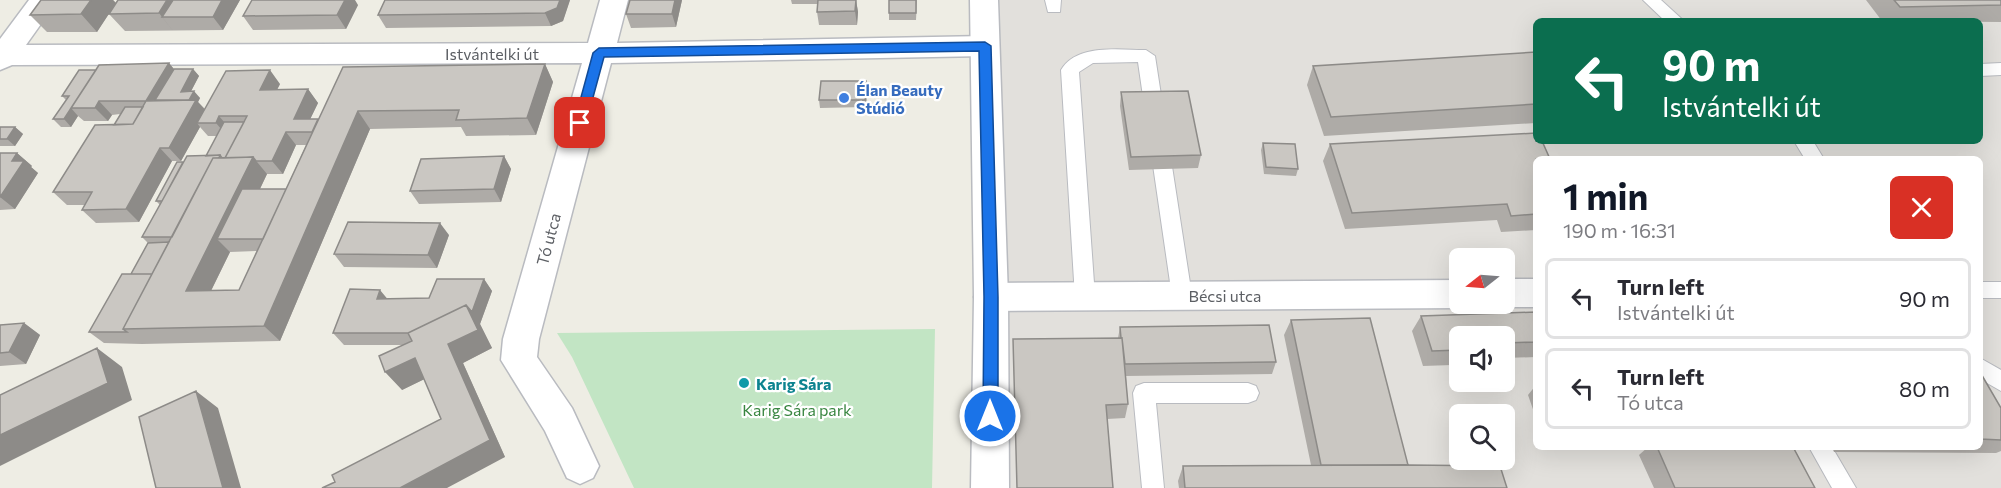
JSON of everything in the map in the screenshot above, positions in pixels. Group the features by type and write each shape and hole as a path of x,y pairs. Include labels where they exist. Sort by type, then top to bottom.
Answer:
{"street":[{"path":"1,57 44,0"},
{"name":"Tó utca","path":"580,466 559,420 519,360 521,339 614,0"},
{"path":"984,0 991,297 990,488"},
{"name":"Istvántelki út","path":"1,57 599,53 985,46"},
{"path":"1515,293 1533,293"},
{"name":"Bécsi utca","path":"991,297 1449,294"}],"lane":[{"path":"1651,0 1672,18"},
{"path":"1085,297 1070,70 1089,57 1146,56 1182,296"},
{"path":"1983,70 2001,69"},
{"path":"1983,290 2001,290"},
{"path":"1983,369 2001,382"},
{"path":"1153,488 1144,393 1248,393"},
{"path":"1822,450 1845,488"}],"shaded area":[{"path":"996,0 2001,0 2001,488 998,488"}],"green space":[{"name":"Karig Sára park","path":"935,329 932,488 634,488 572,357 557,333"}],"building":[{"path":"41,0 91,0 81,14 30,15"},
{"path":"118,0 167,0 159,13 109,14"},
{"path":"173,0 222,0 213,17 162,17"},
{"path":"252,0 345,0 337,15 243,16"},
{"path":"385,0 560,0 557,8 545,13 378,15"},
{"path":"630,0 675,0 672,14 626,14"},
{"path":"818,0 856,0 855,11 817,12"},
{"path":"889,0 916,0 916,13 889,13"},
{"path":"1894,0 2001,0 2001,5 1900,7"},
{"path":"1533,52 1533,104 1331,117 1313,66"},
{"path":"169,63 146,101 99,101 95,108 71,108 99,65"},
{"path":"545,64 527,118 456,120 459,110 358,111 264,326 123,329 213,158 253,157 186,291 239,290 343,67"},
{"path":"174,69 193,69 181,92 194,91 189,100 155,100"},
{"path":"79,70 96,70 64,119 53,119 69,96 62,96"},
{"path":"270,70 260,90 308,89 294,119 318,119 312,132 286,132 272,161 256,161 253,157 225,158 247,116 219,116 216,123 197,123 226,71"},
{"path":"821,81 866,81 865,100 819,100"},
{"path":"1188,91 1201,155 1131,157 1121,92"},
{"path":"196,100 169,148 160,148 126,209 82,210 92,192 53,192 95,125 133,124 146,101"},
{"path":"125,107 143,107 133,124 114,125"},
{"path":"224,122 244,122 225,158 220,155 206,156"},
{"path":"0,127 15,127 7,139 0,139"},
{"path":"1533,133 1533,144 1543,144 1549,156 1533,156 1533,214 1511,216 1507,204 1352,213 1330,144"},
{"path":"1263,143 1295,144 1298,169 1266,167"},
{"path":"0,153 17,153 12,161 24,161 0,197"},
{"path":"220,155 219,158 213,158 172,237 142,237 187,156"},
{"path":"504,156 494,189 410,191 421,159"},
{"path":"177,162 183,162 162,201 156,201"},
{"path":"242,189 286,189 263,239 217,239"},
{"path":"348,222 440,223 428,255 334,254"},
{"path":"169,242 152,274 131,274 148,243"},
{"path":"122,274 152,274 123,329 127,332 89,332"},
{"path":"437,279 484,279 472,312 466,305 408,333 333,333 350,289 380,290 377,299 429,298"},
{"path":"466,305 478,330 448,344 490,440 400,488 322,488 335,482 332,475 441,419 415,358 385,372 379,356 412,341 408,333"},
{"path":"1533,312 1533,342 1515,343 1515,326 1449,326 1449,350 1432,351 1421,316"},
{"path":"1370,318 1408,465 1321,465 1291,320"},
{"path":"24,323 9,352 0,353 0,325"},
{"path":"1269,325 1276,362 1125,364 1120,327"},
{"path":"1122,338 1128,404 1106,405 1113,488 1017,488 1013,339"},
{"path":"97,348 108,383 0,435 0,395"},
{"path":"1983,377 2001,408 2001,440 1983,439"},
{"path":"196,391 223,488 156,488 139,417"},
{"path":"1658,450 1795,450 1815,488 1675,488"},
{"path":"1449,465 1449,470 1501,470 1507,488 1185,488 1183,466"}],"place":[{"name":"Élan Beauty Stúdió","path":"844,98"},
{"name":"Karig Sára","path":"744,383"}],"route":[{"path":"580,123 599,53 985,46 991,297 990,416"}]}
